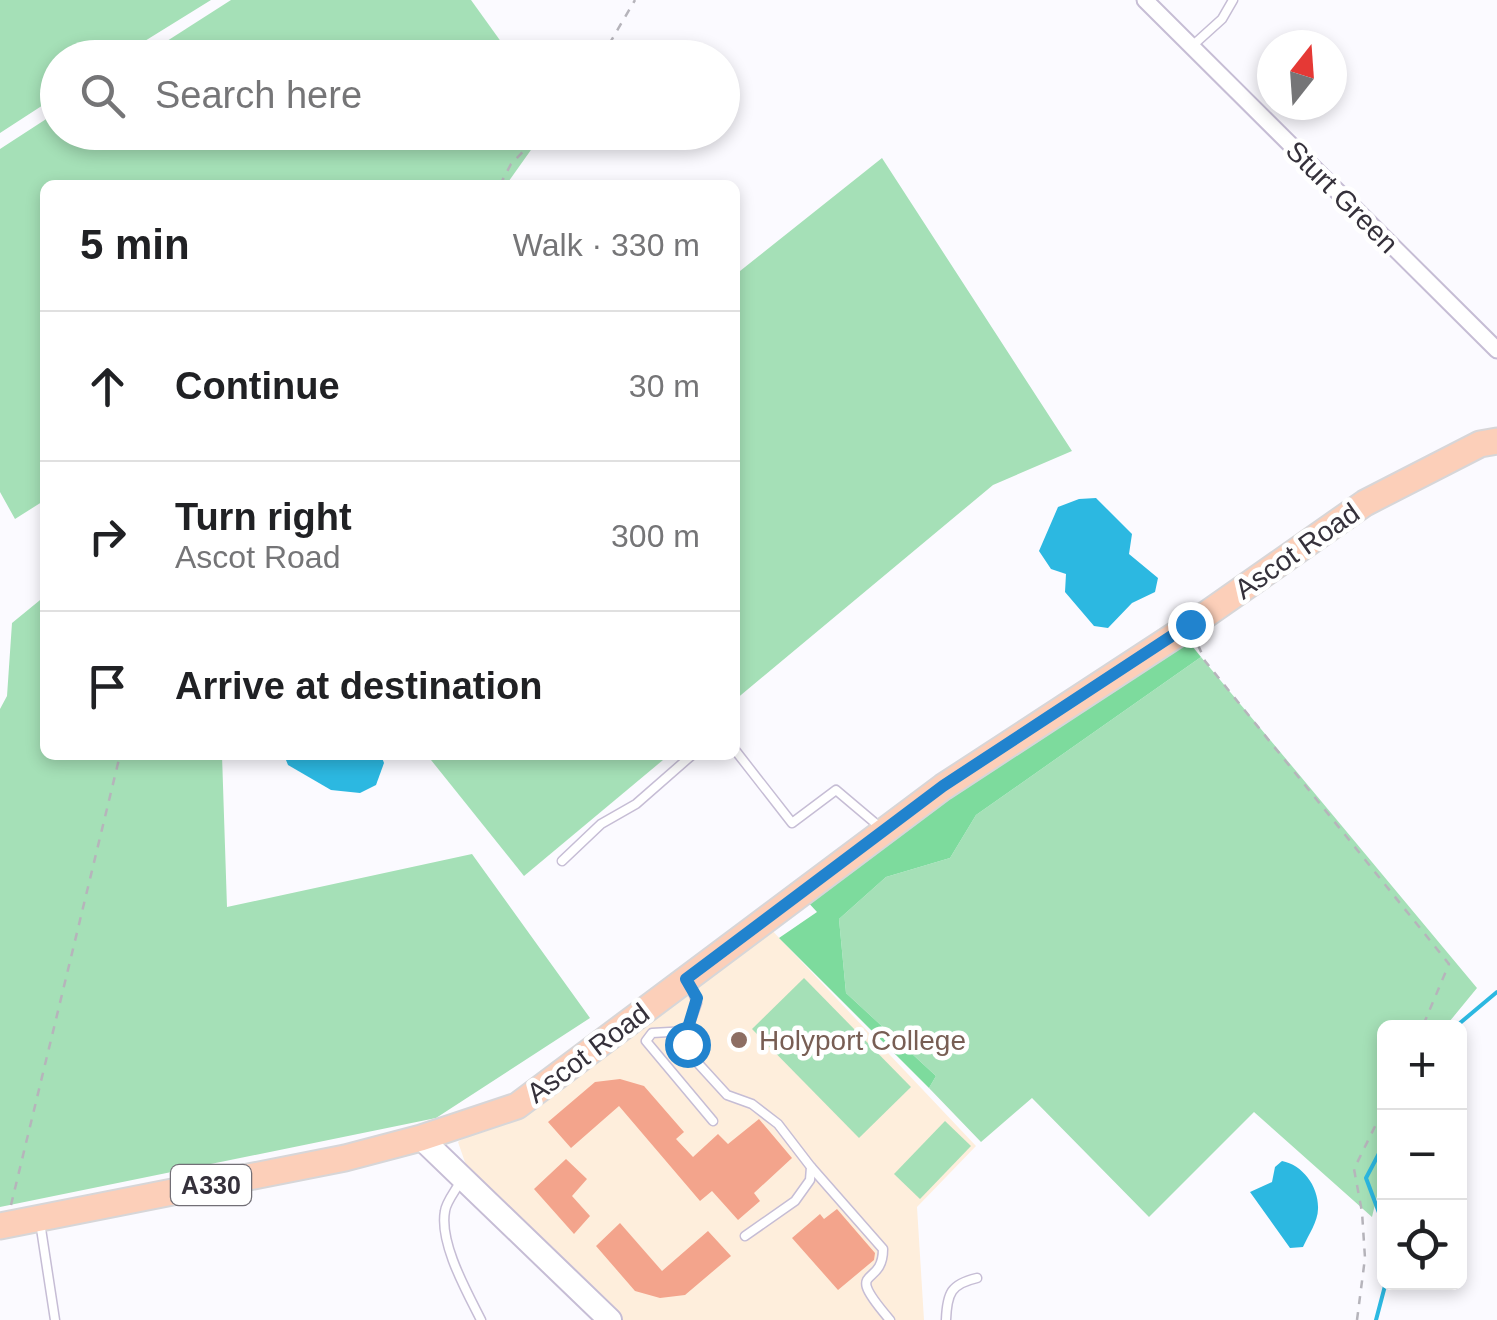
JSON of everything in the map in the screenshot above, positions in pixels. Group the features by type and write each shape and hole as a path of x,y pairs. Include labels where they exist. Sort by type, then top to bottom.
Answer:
{"main road":[{"name":"Ascot Road","path":"2,1223 345,1158 517,1106 943,786 1365,504 1480,444 1497,441"},
{"path":"421,1138 610,1320"}],"street":[{"name":"Sturt Green","path":"1145,0 1497,350"}],"lane":[{"path":"1191,47 1222,19 1233,0"},
{"path":"740,756 792,824 836,790 884,831"},
{"path":"562,861 601,824 636,804 686,760"},
{"path":"686,979 697,998 687,1031 689,1051 716,1086 765,1112 883,1249 882,1259 865,1286 890,1320"},
{"path":"687,1031 652,1033 646,1041 712,1122"},
{"path":"745,1236 805,1190 811,1167"},
{"path":"462,1178 444,1210 456,1267 481,1320"},
{"path":"40,1218 55,1320"},
{"path":"946,1320 950,1290 957,1282 978,1278"}],"path":[{"path":"612,40 635,0"},
{"path":"503,180 525,150"},
{"path":"1190,624 1205,661 1449,964 1425,1020"},
{"path":"2,1223 119,760"},
{"path":"1358,1320 1365,1258 1354,1169 1383,1110"}],"shaded area":[{"name":"Holyport College","path":"767,925 976,1146 917,1207 924,1320 614,1320 468,1171 458,1142"}],"green space":[{"path":"0,0 211,0 146,40 40,40 40,107 0,133"},
{"path":"231,0 471,0 500,40 169,40"},
{"path":"40,123 40,150 531,150 510,180 40,180 40,503 15,519 0,492 0,149"},
{"path":"882,158 1072,451 993,485 740,696 740,271"},
{"path":"40,600 40,760 222,760 227,907 472,854 590,1018 436,1118 0,1207 0,709 7,696 12,623"},
{"path":"1183,635 1201,657 976,815 950,858 886,877 839,919 846,993 936,1076 929,1088 779,938 817,912 805,899"},
{"path":"1201,657 1477,988 1451,1020 1377,1020 1377,1196 1372,1217 1254,1112 1149,1217 1032,1098 981,1142 929,1088 936,1076 846,993 839,919 886,877 950,858 976,815"},
{"path":"431,760 663,760 524,876"},
{"path":"804,978 911,1087 859,1138 752,1029"},
{"path":"945,1121 971,1146 920,1199 894,1174"}],"water":[{"path":"1096,498 1132,534 1129,554 1158,578 1155,592 1132,603 1108,628 1094,626 1065,592 1066,574 1051,569 1039,551 1058,507"},
{"path":"286,760 384,763 376,785 360,793 331,790 288,765"},
{"path":"1282,1161 1303,1172 1318,1201 1318,1214 1303,1247 1290,1248 1250,1192 1272,1182 1275,1167"}],"building":[{"path":"620,1079 644,1086 684,1132 676,1139 693,1157 718,1134 728,1144 759,1119 792,1158 754,1193 760,1201 738,1220 712,1191 700,1201 619,1106 571,1148 548,1122 595,1082"},
{"path":"566,1159 587,1179 572,1196 590,1216 574,1234 534,1189"},
{"path":"837,1209 875,1253 874,1260 838,1290 792,1238 820,1214 824,1219"},
{"path":"620,1223 662,1271 708,1231 731,1256 685,1295 660,1298 635,1291 596,1246"}],"waterway":[{"path":"1464,1020 1497,992"},
{"path":"1377,1157 1366,1178 1377,1207"},
{"path":"1376,1320 1384,1290"}],"place":[{"name":"Holyport College","path":"739,1040"}],"route":[{"path":"687,1044 697,998 686,979 943,786 1190,624"}]}
